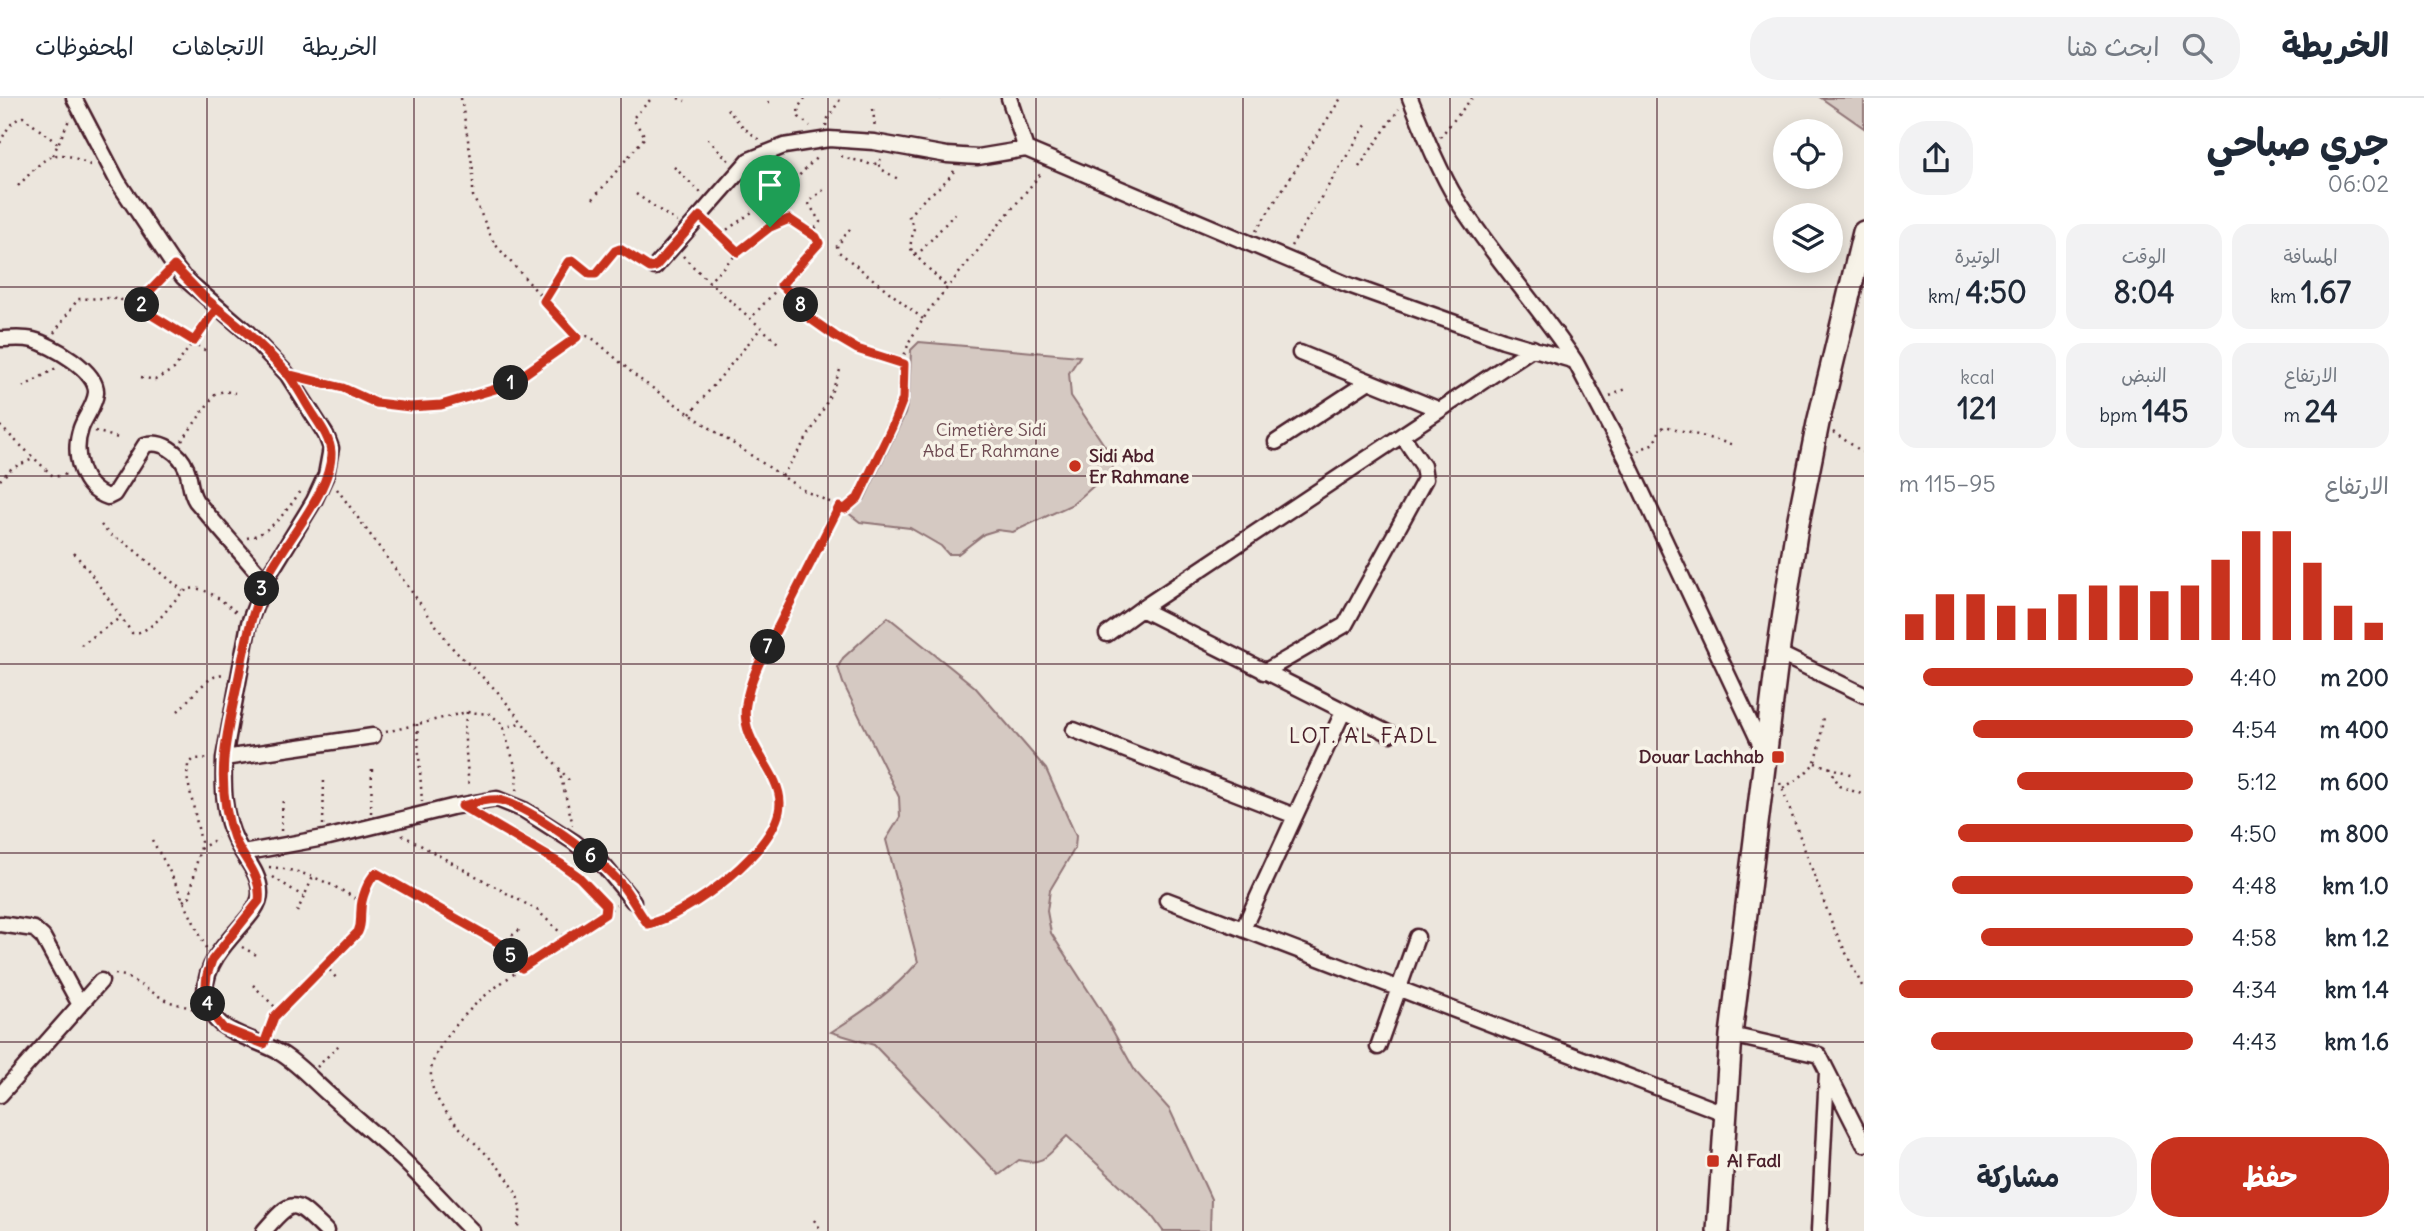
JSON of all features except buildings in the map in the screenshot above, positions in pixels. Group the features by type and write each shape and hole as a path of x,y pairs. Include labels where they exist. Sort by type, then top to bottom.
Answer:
{"street":[{"path":"1009,98 1026,149"},
{"path":"1410,98 1456,198 1485,242 1547,318 1576,361 1626,458 1765,752"},
{"path":"75,100 139,218 174,266 217,308 248,333 287,374 326,435 331,448 327,472 314,501 265,582 250,623 224,758 226,807 232,830 259,882 259,901 212,960 205,995 211,1013 223,1028 283,1054 400,1157 472,1231"},
{"path":"655,267 749,160 774,150 806,141 829,140 874,142 964,156 991,156 1026,149 1402,306 1576,361"},
{"path":"1718,1231 1731,1035 1778,653 1796,533 1818,423 1864,232"},
{"path":"0,339 33,340 70,360 94,379 96,396 80,432 79,467 86,479 102,495 108,497 114,494 145,444 161,444 186,466 193,496 265,582"},
{"path":"1107,634 1533,348"},
{"path":"1300,353 1440,410"},
{"path":"1276,442 1369,381"},
{"path":"1265,672 1345,625 1424,479 1423,466 1402,435"},
{"path":"1142,610 1390,734"},
{"path":"1778,653 1864,695"},
{"path":"1243,929 1343,712"},
{"path":"1074,730 1295,816"},
{"path":"224,758 373,736"},
{"path":"243,853 322,839 497,799 524,810 574,842 605,867 633,901"},
{"path":"1167,901 1724,1113"},
{"path":"0,924 34,929 43,937 80,1005"},
{"path":"1378,1047 1417,937"},
{"path":"0,1095 101,981"},
{"path":"1731,1035 1819,1055 1864,1144"},
{"path":"1819,1231 1827,1071"},
{"path":"264,1231 285,1207 290,1205 302,1208 326,1231"}],"path":[{"path":"461,98 473,170 473,196 494,243 577,337"},
{"path":"593,198 645,137 642,130 635,126 633,118 652,98"},
{"path":"678,98 685,101"},
{"path":"768,103 772,98"},
{"path":"805,98 798,108 799,117 829,140"},
{"path":"721,234 789,186 829,140 827,120 841,98"},
{"path":"1249,243 1341,98"},
{"path":"1431,148 1472,98"},
{"path":"18,186 53,155 75,100"},
{"path":"727,109 744,128 774,150"},
{"path":"873,109 876,127 874,142"},
{"path":"1359,167 1399,110"},
{"path":"0,143 9,126 23,117 58,144"},
{"path":"1284,258 1303,223 1366,125"},
{"path":"708,139 738,171"},
{"path":"841,156 850,161 861,160 871,165 878,163 893,146"},
{"path":"53,155 65,153 80,159 118,182"},
{"path":"947,287 910,247 914,228 909,217 916,205 950,177 964,156"},
{"path":"287,374 343,388 376,403 410,407 441,405 509,385 577,337 587,336 638,378 782,476 803,490 845,509 858,498 903,399 904,356 910,340 947,287 1052,160"},
{"path":"878,163 881,169 898,179"},
{"path":"674,167 711,203"},
{"path":"811,234 820,222 808,202 827,187"},
{"path":"636,194 674,218 685,233"},
{"path":"914,254 920,252 958,210"},
{"path":"700,216 738,252"},
{"path":"708,283 738,252 783,220 789,219 816,237 819,243 751,317"},
{"path":"850,229 837,246 839,252 923,319"},
{"path":"674,246 708,283 751,317 779,344"},
{"path":"544,301 568,262 574,261 590,274 596,274 615,251 620,249 650,268 655,267"},
{"path":"46,346 78,299 108,298 130,301 147,294 174,266"},
{"path":"781,285 799,300 808,317 835,336 857,349 904,364"},
{"path":"138,298 150,314 206,351"},
{"path":"141,377 155,380 174,369 217,308"},
{"path":"690,414 761,327"},
{"path":"23,387 70,360"},
{"path":"782,476 806,440 834,388 840,370"},
{"path":"1597,402 1626,389"},
{"path":"174,453 215,394 224,391 235,393"},
{"path":"84,422 93,431 118,438"},
{"path":"1818,423 1864,453"},
{"path":"0,426 54,477 63,477 79,467"},
{"path":"1626,458 1654,443 1665,426 1734,445"},
{"path":"0,480 12,468 33,458"},
{"path":"230,541 261,536 285,512 311,475 317,471 327,472 454,650 497,691 571,783"},
{"path":"633,901 648,924 659,922 707,895 736,873 775,826 780,802 773,779 755,751 745,705 757,669 839,507"},
{"path":"101,525 183,591"},
{"path":"74,553 132,633 140,633 159,620 183,591 195,588 217,598 250,623"},
{"path":"81,645 121,617"},
{"path":"178,711 218,675 239,676"},
{"path":"467,712 464,729 466,805 561,864 579,877 606,905 605,914 479,999 438,1048 430,1074 442,1108 505,1174 521,1212 516,1231"},
{"path":"373,736 467,712 490,714 502,724 517,772 514,806"},
{"path":"1783,788 1806,774 1815,763 1823,716"},
{"path":"503,728 522,722"},
{"path":"417,724 423,814"},
{"path":"1765,752 1783,788 1833,926 1864,990"},
{"path":"183,901 190,896 201,842 187,777 188,765 194,759 224,758"},
{"path":"1815,763 1853,775"},
{"path":"372,767 377,826 537,910 567,939"},
{"path":"1830,768 1839,786 1864,795"},
{"path":"559,769 569,804 574,842"},
{"path":"322,839 324,779"},
{"path":"279,845 283,798"},
{"path":"200,849 232,830"},
{"path":"152,840 212,960"},
{"path":"251,866 294,869 342,889 362,903"},
{"path":"270,867 274,878 304,897"},
{"path":"264,1044 271,1024 280,1012 358,932 362,922 362,903 371,877 376,873 501,944 522,968"},
{"path":"297,912 313,877"},
{"path":"501,944 523,927"},
{"path":"228,939 260,957"},
{"path":"325,965 338,980"},
{"path":"101,981 112,974 125,976 167,1001 211,1013"},
{"path":"253,985 280,1012"},
{"path":"308,1076 339,1045"},
{"path":"814,1220 822,1231"}],"green space":[{"path":"1821,98 1864,98 1864,128"},
{"name":"Cimetière Sidi Abd Er Rahmane","path":"919,342 1080,356 1069,373 1071,396 1113,458 1113,469 1073,504 1013,532 997,530 984,534 958,554 948,554 941,546 910,528 860,522 847,512 864,500 905,414 909,397 911,350"},
{"path":"888,617 975,687 1046,769 1076,836 1075,848 1050,890 1047,911 1051,933 1104,1015 1135,1071 1170,1110 1211,1199 1210,1231 1163,1231 1149,1212 1067,1136 1041,1160 1019,1160 999,1175 874,1045 831,1032 877,1000 918,962 886,840 900,817 899,797 843,683 838,667 843,658"}],"place":[{"name":"Sidi Abd Er Rahmane","path":"1075,466"},
{"name":"Douar Lachhab","path":"1778,757"},
{"name":"Al Fadl","path":"1713,1161"}],"district":[{"name":"LOT. AL FADL","path":"1364,736"}],"route":[{"path":"770,227 738,252 700,216 655,267 650,268 620,249 615,251 596,274 590,274 574,261 568,262 544,301 577,337 509,385 441,405 410,407 376,403 343,388 287,374 248,333 204,297 174,266 147,294 138,298 150,314 194,341 217,308 248,333 272,359 287,374 326,435 331,448 327,475 265,582 250,623 232,711 224,758 226,807 235,840 259,882 260,892 254,909 212,960 207,975 205,995 211,1013 223,1028 264,1044 274,1017 358,932 362,922 362,903 371,877 376,873 501,944 522,968 605,914 606,905 579,877 462,806 497,799 524,810 574,842 605,867 621,884 648,924 659,922 707,895 736,873 775,826 780,802 773,779 755,751 745,705 757,669 839,507 845,509 858,498 892,427 903,399 904,364 857,349 808,317 799,300 781,285 819,243 816,237 789,219 770,227"}]}
